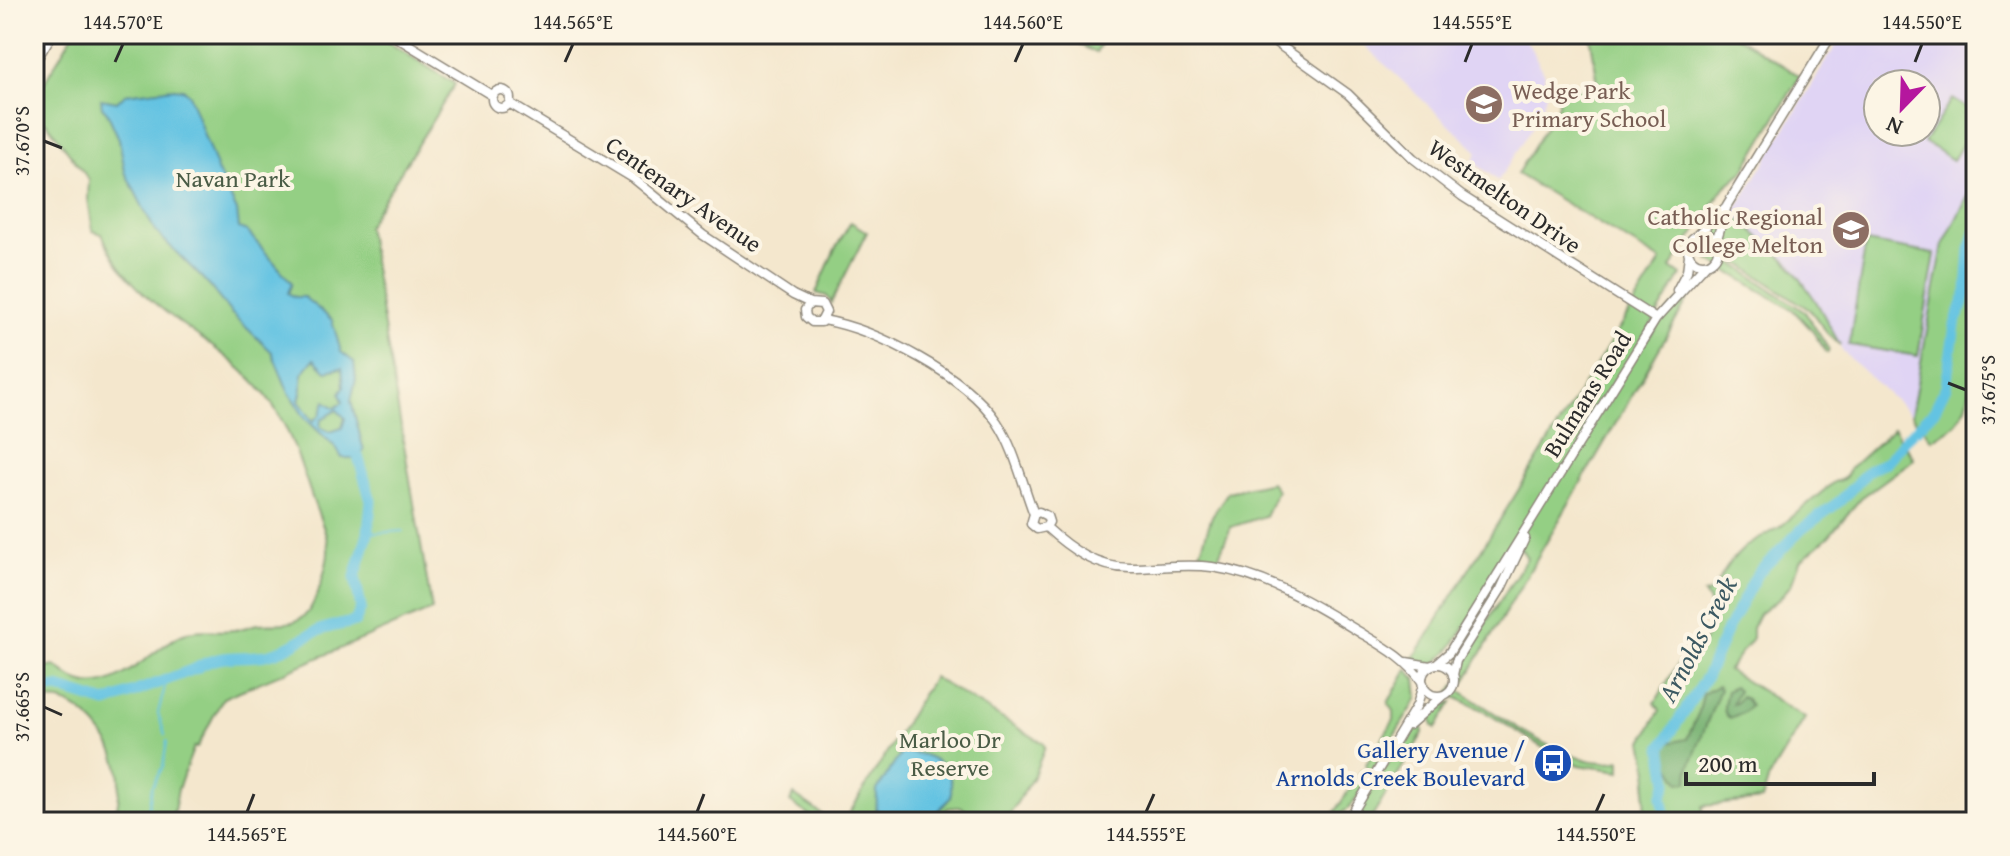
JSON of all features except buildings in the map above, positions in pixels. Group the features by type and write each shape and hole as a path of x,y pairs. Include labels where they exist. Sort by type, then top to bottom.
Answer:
{"street":[{"path":"34,64 52,34"},
{"name":"Centenary Avenue","path":"391,34 493,96 496,91 504,91 509,103 633,178 703,235 808,306"},
{"name":"Westmelton Drive","path":"1264,34 1348,94 1413,158 1462,196 1656,319"},
{"path":"1727,205 1716,242 1717,256 1706,264 1696,262 1689,255 1689,244 1727,205 1832,34"},
{"path":"1697,235 1708,235 1716,242"},
{"name":"Bulmans Road","path":"1670,301 1687,271 1689,255"},
{"name":"Bulmans Road","path":"1433,665 1449,653 1656,319 1706,264"},
{"path":"822,304 825,316 815,323 810,321 808,306 822,304"},
{"path":"825,316 887,340 974,394 997,422 1012,451 1034,514 1039,512 1047,516 1049,522 1046,527 1065,545 1104,564 1128,568 1211,567 1265,580 1299,596 1406,662 1429,693 1441,697"},
{"name":"Bulmans Road","path":"1453,675 1456,661 1501,589 1539,509"},
{"path":"1400,734 1452,688 1453,675 1447,666 1406,662"},
{"path":"1347,822 1419,701 1424,673 1433,665"}],"shaded area":[{"name":"Wedge Park Primary School","path":"1349,34 1523,34 1543,71 1546,94 1540,115 1498,181 1473,161 1478,152"},
{"name":"Catholic Regional College Melton","path":"1843,34 1976,34 1976,180 1943,245 1911,415 1843,352 1820,307 1790,264 1733,214"}],"green space":[{"name":"Navan Park","path":"73,34 375,34 455,84 367,226 432,610 223,698 197,748 194,747 178,789 172,822 115,822 120,779 110,745 79,710 60,701 34,701 34,670 55,666 80,682 93,685 120,677 170,641 188,632 234,630 299,619 317,595 328,556 328,543 294,446 273,405 244,372 134,284 102,234 93,231 88,199 89,180 47,123 34,115 34,100"},
{"path":"1059,34 1106,34 1096,53"},
{"path":"1590,34 1733,34 1800,76 1743,172 1725,187 1671,268 1681,275 1623,373 1667,312 1697,284 1463,685 1459,671 1462,661 1527,558 1520,547 1450,649 1437,662 1422,669 1412,661 1661,261 1517,174 1557,108 1561,87 1599,90"},
{"path":"1952,99 1976,114 1976,122 1953,160 1934,148 1942,148 1942,114"},
{"path":"1976,180 1976,362 1966,407 1955,425 1932,440 1911,415 1943,245"},
{"path":"1733,214 1790,264 1816,301 1840,345 1811,311 1723,252 1716,234 1720,222"},
{"path":"851,222 867,232 831,303 827,296 816,293 834,251"},
{"path":"1866,242 1935,254 1918,356 1849,345"},
{"path":"1717,252 1806,313 1829,350 1827,353 1793,310 1709,260"},
{"path":"1894,428 1914,459 1861,498 1829,536 1800,561 1791,585 1759,614 1752,628 1752,638 1728,670 1805,718 1769,777 1762,800 1703,806 1703,822 1646,822 1645,795 1649,770 1643,741 1660,710 1655,703 1688,646 1698,652 1709,630 1712,616 1704,594 1710,593 1732,560 1745,547 1780,527 1834,482 1845,478 1850,468"},
{"path":"1271,482 1277,490 1265,516 1231,527 1218,558 1199,556 1212,516 1228,492"},
{"path":"1407,669 1416,679 1418,698 1370,774 1366,764 1394,720 1394,711 1388,703"},
{"name":"Marloo Dr Reserve","path":"933,677 1043,743 1045,747 1034,775 1005,822 979,822 962,807 948,808 935,822 844,822"},
{"path":"1455,685 1537,740 1581,758 1602,762 1621,760 1621,771 1564,760 1480,709 1449,694"},
{"path":"1717,686 1720,689 1689,769 1688,782 1680,782 1666,760 1664,749 1668,743 1687,739 1703,694"},
{"path":"1734,687 1738,691 1732,704 1741,697 1750,706 1730,718 1725,713 1724,702 1727,691"},
{"path":"1452,702 1436,728 1433,726 1430,714 1435,707"},
{"path":"1421,721 1423,733 1369,822 1352,822 1406,734"},
{"path":"1362,770 1365,784 1355,800 1345,811 1333,815"},
{"path":"794,795 823,815 819,822 790,802"}],"water":[{"path":"174,88 183,89 189,94 217,170 237,211 239,228 247,231 292,283 288,293 304,297 332,320 341,352 354,362 356,379 351,401 364,451 356,458 342,458 305,418 288,391 272,352 155,231 125,172 119,139 102,107 101,99 117,102 125,94","holes":["314,359 326,371 342,368 344,387 340,393 343,402 335,408 325,401 320,415 313,421 299,401 302,374","337,410 345,418 342,428 330,432 320,427 321,420"]},
{"path":"902,752 923,755 943,766 951,780 951,797 928,822 876,822 877,790"}],"waterway":[{"name":"Arnolds Creek","path":"1903,442 1934,411 1946,386 1955,325 1967,292 1970,250 1976,231"},
{"name":"Arnolds Creek","path":"1667,822 1662,797 1668,781 1662,747 1707,675 1757,574 1802,529 1840,501 1870,469 1887,462 1903,442"},
{"path":"34,690 58,688 106,703 213,660 274,653 322,629 355,622 361,608 355,577 368,533 371,501 358,456"},
{"path":"368,530 375,533 403,531"},
{"path":"165,735 158,713 167,679"},
{"path":"146,822 152,787 163,766 167,741"}],"place":[{"name":"Wedge Park Primary School","path":"1484,104"},
{"name":"Catholic Regional College Melton","path":"1851,230"},
{"name":"Gallery Avenue / Arnolds Creek Boulevard","path":"1553,763"}]}
